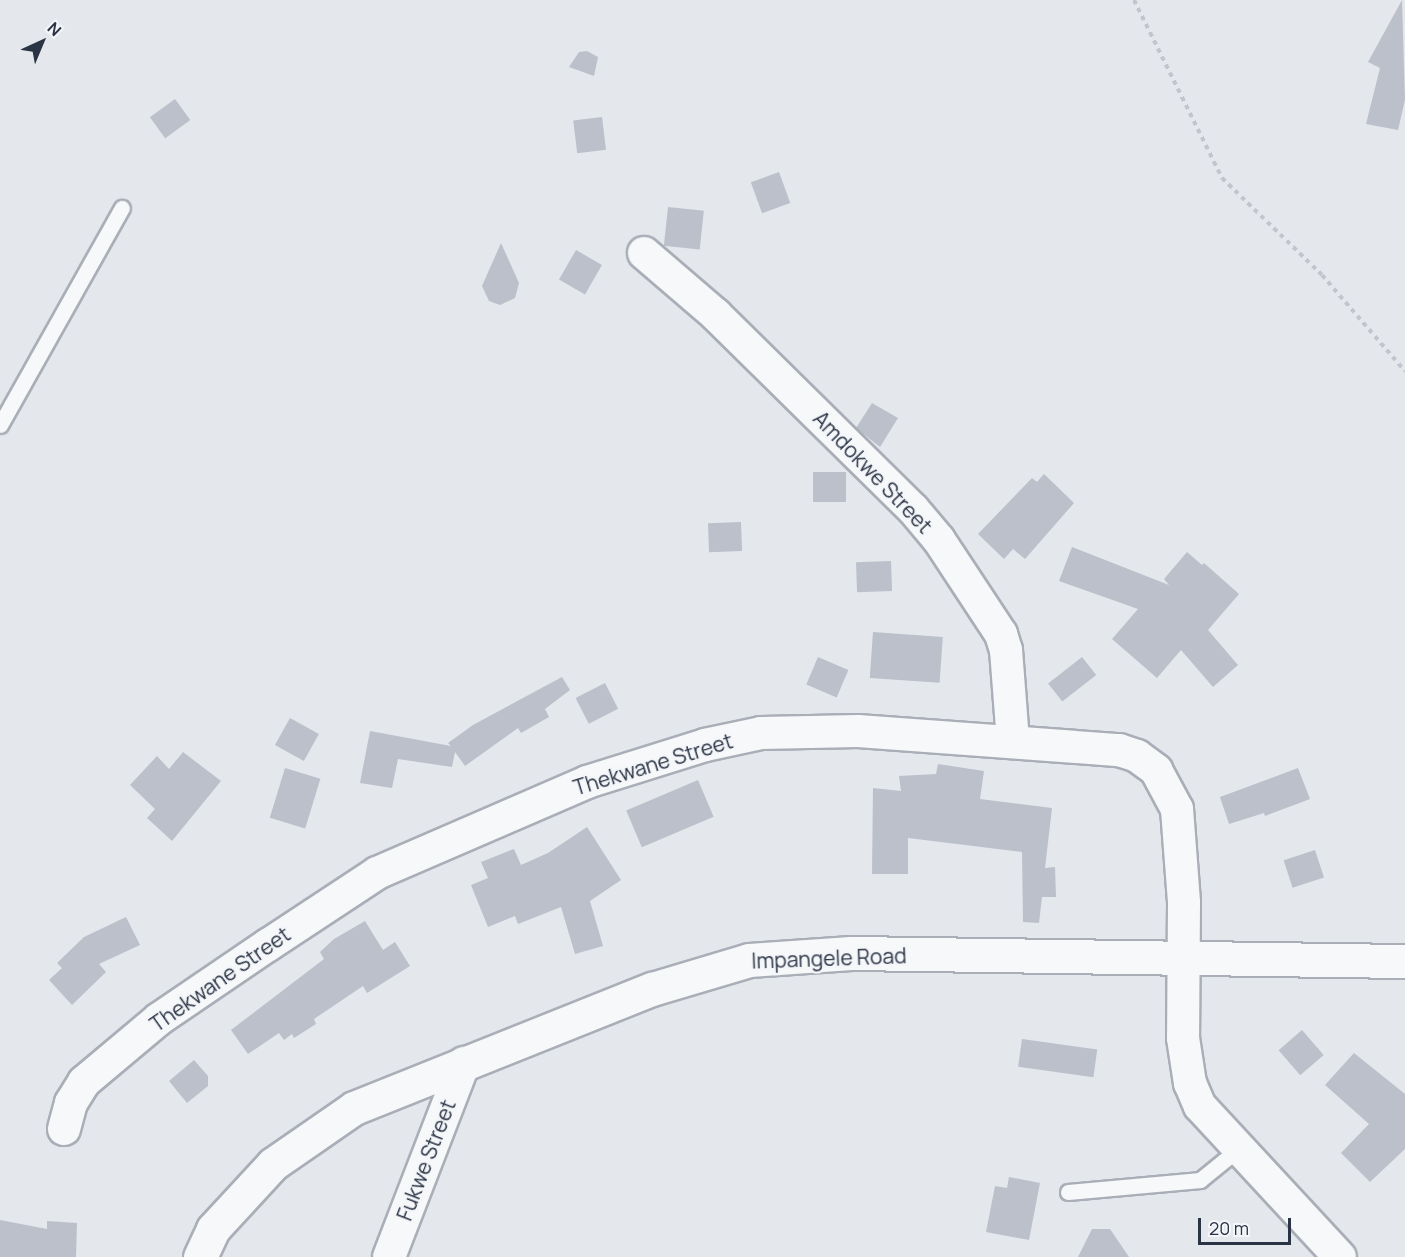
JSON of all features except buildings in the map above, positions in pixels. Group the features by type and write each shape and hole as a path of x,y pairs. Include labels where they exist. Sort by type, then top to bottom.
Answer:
{"street":[{"name":"Amdokwe Street","path":"644,253 715,314 913,509 939,540 1001,634 1013,742"},
{"name":"Thekwane Street","path":"64,1129 71,1104 84,1082 159,1019 377,873 544,800 705,745 761,733 858,731 1119,750 1137,756 1155,770 1177,809 1184,903 1183,1038 1190,1083 1200,1106 1237,1150 1340,1257"},
{"name":"Impangele Road","path":"200,1257 213,1229 273,1164 354,1108 652,989 749,960 851,953 1405,961"},
{"name":"Fukwe Street","path":"389,1257 464,1063"}],"lane":[{"path":"0,425 122,208"},
{"path":"1068,1192 1200,1180 1237,1150"}],"path":[{"path":"1134,0 1222,178 1322,275 1405,371"}]}
